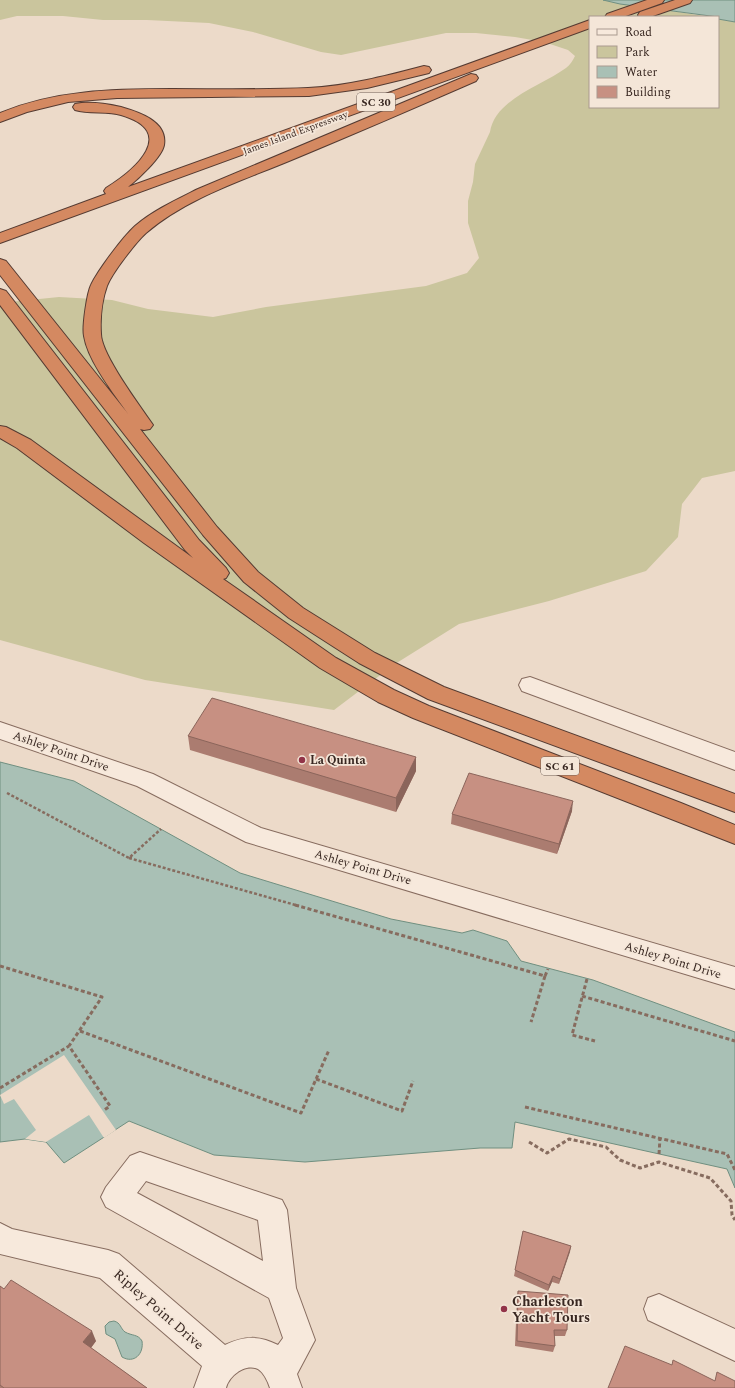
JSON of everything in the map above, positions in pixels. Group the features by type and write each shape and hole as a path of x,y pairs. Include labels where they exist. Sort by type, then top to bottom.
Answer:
{"highway":[{"path":"612,16 636,13 658,0"},
{"path":"617,16 636,13 686,0"},
{"path":"0,118 40,104 68,98 104,94 262,94 339,89 405,76 511,43 589,21"},
{"name":"James Island Expressway","path":"0,238 589,24"},
{"name":"James Island Expressway","path":"0,247 589,35"},
{"path":"210,531 154,440 112,378 98,352 92,335 95,302 99,285 118,256 140,230 168,210 203,192 362,126 471,78"},
{"path":"0,126 31,114 62,107 90,107 113,110 135,116 146,121 153,128 156,135 157,144 143,166 113,190 28,228"},
{"path":"0,264 210,531"},
{"path":"0,294 192,545 224,578 286,633"},
{"path":"0,431 24,444 145,533 286,633"},
{"name":"SC 61","path":"210,531 251,577 296,613 367,658 405,679 436,693 735,803"},
{"name":"SC 61","path":"286,633 328,663 386,696 421,712 673,809 735,835"}],"street":[{"path":"530,685 735,761"},
{"name":"Ashley Point Drive","path":"0,730 145,780 254,835 735,978"},
{"path":"281,1288 116,1197 140,1166 272,1210 281,1288 299,1340 283,1379"},
{"name":"Ripley Point Drive","path":"0,1238 6,1242 108,1265 216,1376 242,1353 264,1355 283,1379"},
{"path":"659,1309 735,1345"}],"path":[{"path":"7,793 129,858 545,976"},
{"path":"129,858 161,829"},
{"path":"0,966 102,997 70,1046 0,1088"},
{"path":"531,1022 548,969"},
{"path":"587,979 572,1035 595,1042"},
{"path":"582,996 735,1041"},
{"path":"80,1030 301,1113 329,1050"},
{"path":"70,1046 110,1106 103,1111"},
{"path":"316,1079 402,1112 413,1081"},
{"path":"525,1107 726,1154 735,1170"},
{"path":"659,1154 660,1138"},
{"path":"529,1142 547,1153 569,1139 606,1147 620,1160 640,1168 659,1162 710,1178 731,1201 732,1215 735,1220"}],"green space":[{"path":"0,0 603,0 704,16 589,16 589,108 719,108 719,19 735,22 735,471 702,478 682,504 678,537 646,571 549,601 459,624 395,664 334,710 145,680 0,640 0,303 59,297 112,300 148,309 213,317 266,307 426,286 467,273 479,258 468,223 468,201 473,182 475,164 494,120 501,110 510,102 566,68 575,56 568,50 544,42 476,33 446,33 341,55 321,52 253,32 209,23 147,20 103,20 63,16 17,16 0,20"}],"water":[{"path":"603,0 735,0 735,22 719,19 719,16 620,4"},
{"path":"0,762 74,781 240,873 391,919 462,933 473,930 507,941 521,961 593,980 735,1032 735,1188 727,1169 515,1122 512,1148 480,1148 305,1162 214,1155 129,1121 64,1163 46,1142 25,1139 0,1142"},
{"path":"114,1321 118,1323 125,1332 137,1336 142,1341 140,1354 134,1358 126,1359 122,1357 115,1339 106,1334 105,1326 109,1322"}],"pier":[{"path":"64,1055 116,1130 104,1138 89,1115 46,1142 25,1139 36,1130 14,1099 4,1104 0,1095"}],"building":[{"name":"La Quinta","path":"212,698 416,757 396,798 188,736"},
{"path":"469,773 573,801 559,844 452,814"},
{"path":"523,1231 571,1246 560,1279 553,1276 549,1285 515,1270"},
{"path":"11,1280 92,1331 83,1342 147,1388 4,1388 0,1385 0,1286 4,1289"},
{"path":"518,1291 568,1295 567,1330 554,1330 555,1346 517,1341"},
{"path":"625,1346 672,1365 673,1360 715,1381 717,1372 735,1381 735,1388 608,1388"}],"place":[{"name":"La Quinta","path":"302,760"},
{"name":"Charleston Yacht Tours","path":"504,1309"}]}
